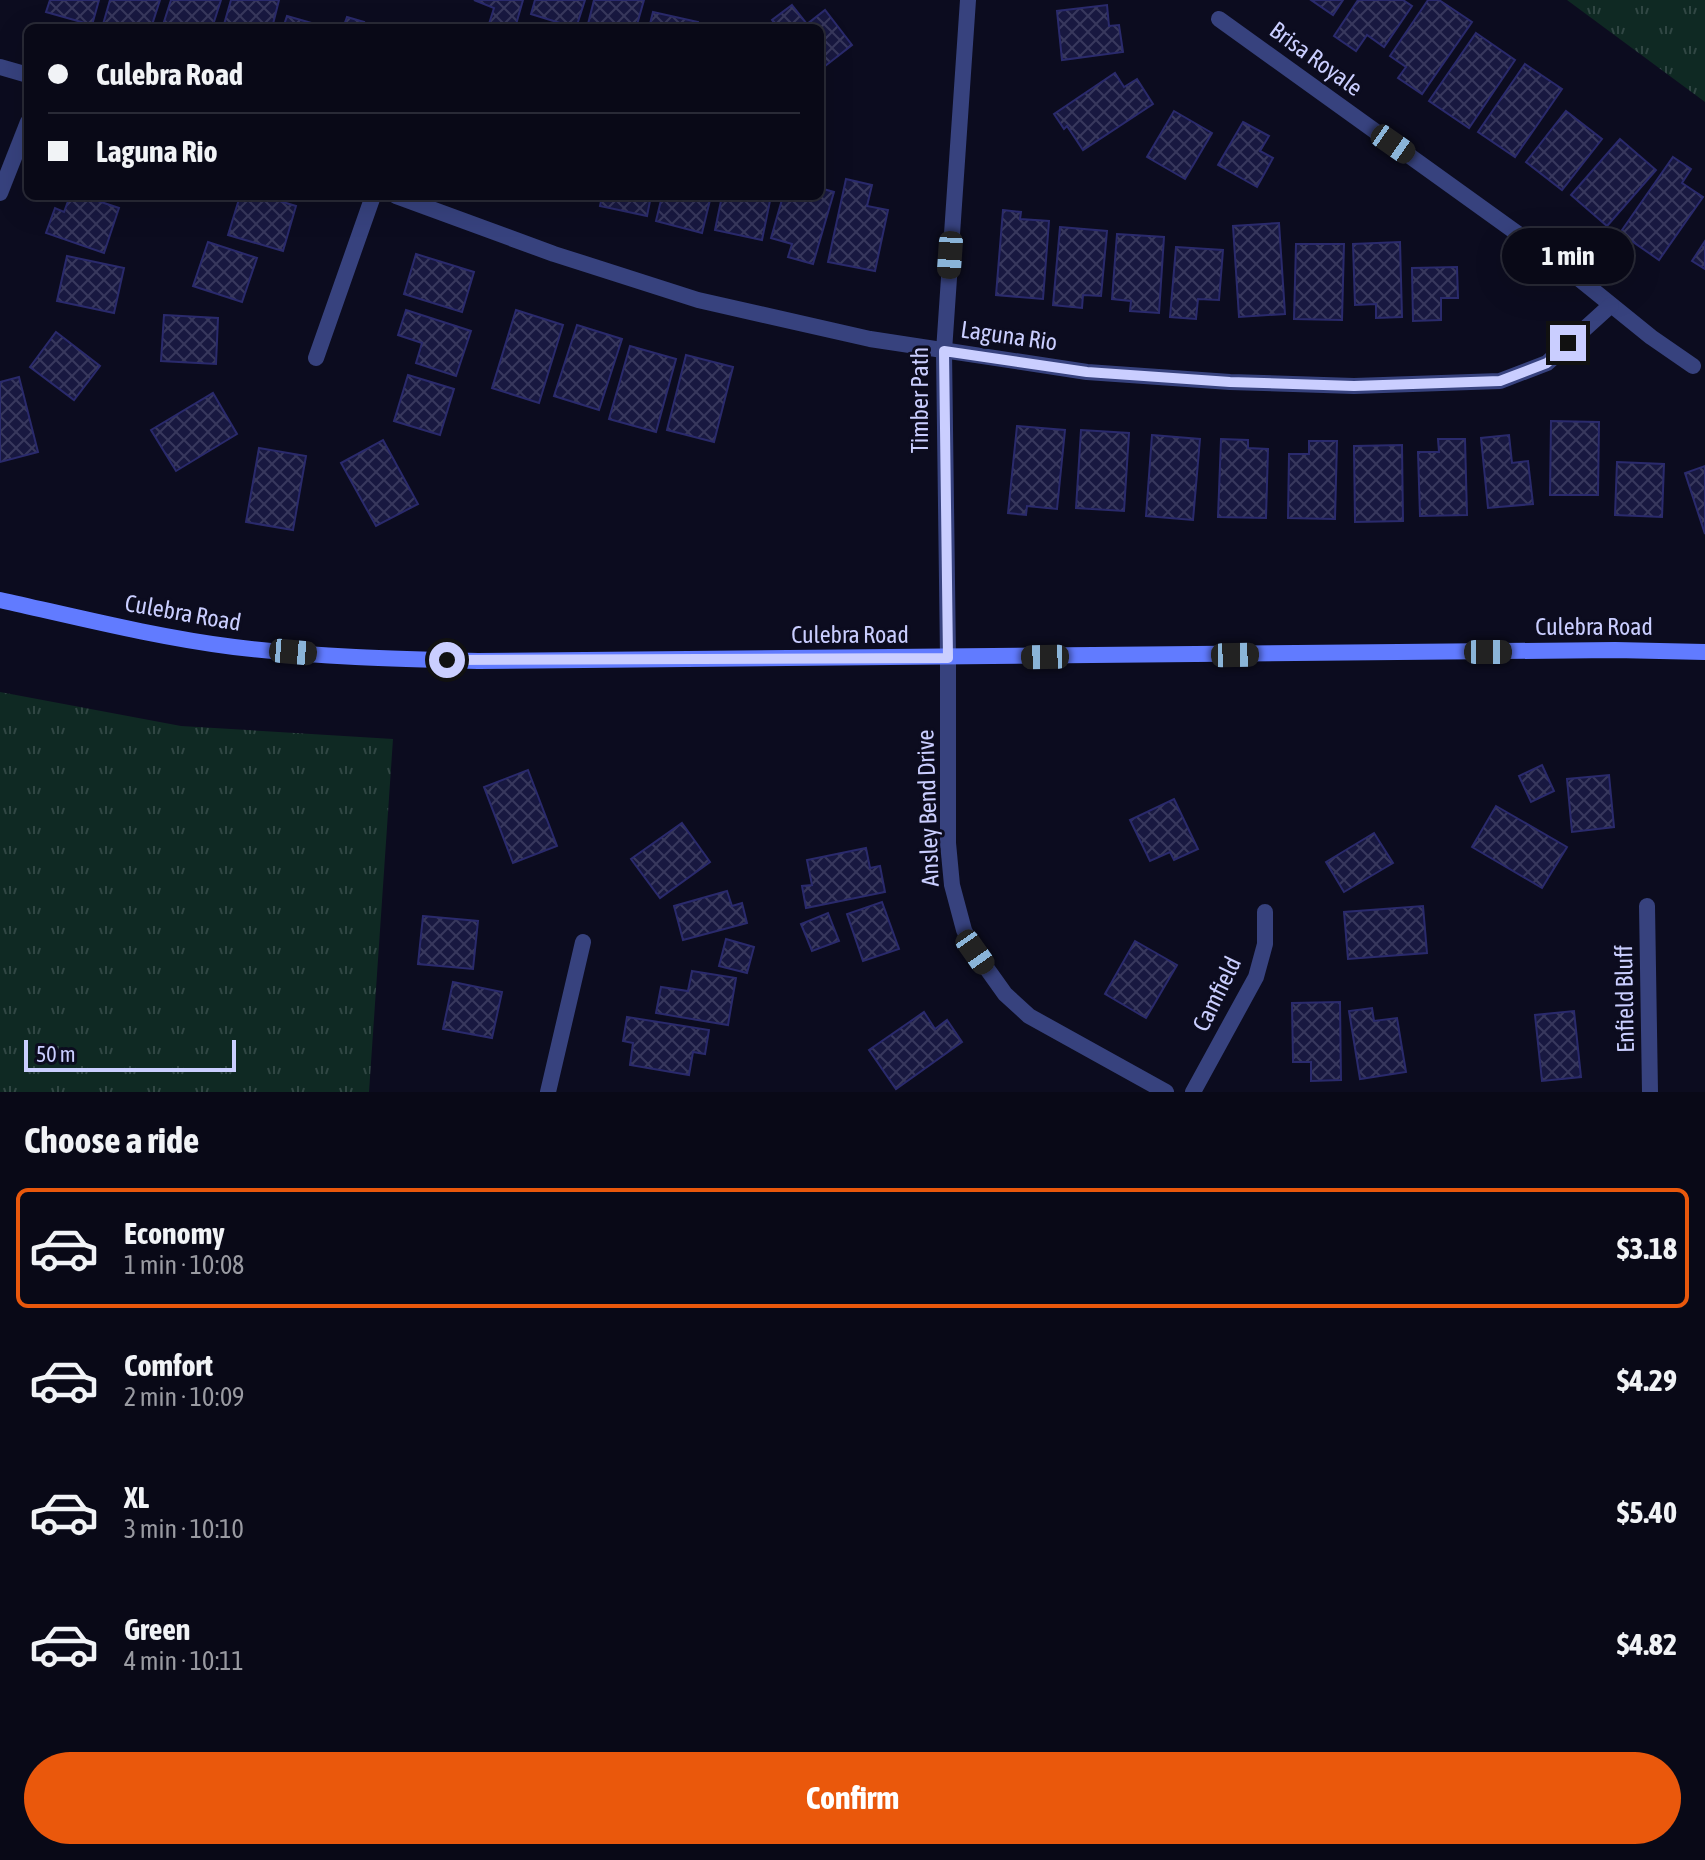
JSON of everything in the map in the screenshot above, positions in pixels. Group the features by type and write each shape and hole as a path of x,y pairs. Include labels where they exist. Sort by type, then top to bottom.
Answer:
{"main road":[{"name":"Culebra Road","path":"0,600 232,647 353,657 478,661 1615,650 1705,652"}],"street":[{"name":"Timber Path","path":"948,658 944,351 968,0"},
{"name":"Brisa Royale","path":"1219,19 1567,269 1693,366"},
{"path":"0,67 24,74"},
{"path":"0,193 24,132"},
{"path":"316,358 372,200"},
{"name":"Laguna Rio","path":"407,200 554,254 698,300 870,339 1087,372 1230,382 1354,386 1500,381 1547,363 1611,305"},
{"name":"Ansley Bend Drive","path":"948,658 948,843 952,885 970,941 1005,994 1029,1016 1166,1092"},
{"name":"Enfield Bluff","path":"1647,906 1650,1092"},
{"name":"Camfield","path":"1193,1092 1256,977 1265,944 1265,912"},
{"path":"548,1092 583,942"}],"green space":[{"path":"1567,0 1705,0 1705,102"},
{"path":"0,692 181,726 393,739 369,1092 0,1092"}],"building":[{"path":"50,0 99,0 92,24 46,12"},
{"path":"110,0 160,0 152,24 103,24"},
{"path":"171,0 221,0 213,24 163,24"},
{"path":"231,0 279,0 273,24 224,24"},
{"path":"474,0 523,0 516,24 489,24 494,8"},
{"path":"535,0 585,0 577,24 563,24 531,14"},
{"path":"594,0 644,0 637,24 588,24"},
{"path":"1311,0 1343,0 1333,15"},
{"path":"1358,0 1403,0 1412,6 1384,47 1367,35 1356,51 1334,36"},
{"path":"1428,0 1439,0 1472,22 1422,94 1398,78 1406,67 1390,56"},
{"path":"792,5 807,24 775,24 772,20"},
{"path":"1107,5 1109,26 1119,25 1123,52 1062,60 1057,11"},
{"path":"825,10 852,45 824,67 824,24 807,24"},
{"path":"653,12 698,22 698,24 650,24"},
{"path":"287,16 315,24 284,24"},
{"path":"347,17 364,22 363,24 344,24"},
{"path":"1476,33 1515,60 1469,128 1429,101"},
{"path":"1525,64 1562,89 1515,157 1478,132"},
{"path":"1115,73 1124,87 1137,79 1153,104 1083,150 1067,126 1064,129 1054,114"},
{"path":"1174,111 1212,133 1185,179 1147,157"},
{"path":"1566,111 1602,139 1562,190 1526,162"},
{"path":"1243,122 1269,136 1260,151 1273,158 1257,187 1218,165"},
{"path":"1620,139 1656,170 1607,226 1571,195"},
{"path":"1673,157 1691,169 1682,183 1703,197 1659,260 1620,233"},
{"path":"846,179 872,185 867,206 888,210 875,271 828,262"},
{"path":"824,189 834,192 813,264 788,257 792,244 771,238 782,200 824,200"},
{"path":"68,200 95,200 119,208 104,253 46,233 55,208 64,212"},
{"path":"239,200 276,200 296,206 283,251 228,235"},
{"path":"601,200 650,200 647,216 600,206"},
{"path":"661,200 710,200 702,233 656,221"},
{"path":"721,200 770,200 762,240 715,230"},
{"path":"1003,210 1021,212 1020,219 1049,221 1043,299 996,295"},
{"path":"1279,223 1285,314 1239,317 1233,226"},
{"path":"1060,227 1107,231 1101,296 1083,295 1082,308 1053,305"},
{"path":"1117,234 1164,237 1159,313 1130,311 1131,301 1112,299"},
{"path":"1705,241 1705,269 1692,261"},
{"path":"208,242 257,258 242,302 193,286"},
{"path":"1400,242 1402,317 1376,318 1376,304 1355,305 1353,244"},
{"path":"1296,244 1344,244 1342,320 1294,319"},
{"path":"1176,247 1223,250 1219,300 1198,299 1196,319 1170,317"},
{"path":"416,254 474,272 462,312 404,294"},
{"path":"67,256 124,268 114,313 57,301"},
{"path":"1457,267 1458,298 1441,298 1441,320 1413,321 1412,268"},
{"path":"406,310 471,331 456,376 416,363 422,343 398,335"},
{"path":"516,310 563,325 539,403 492,388"},
{"path":"164,315 218,318 216,364 161,361"},
{"path":"577,325 622,339 599,410 554,396"},
{"path":"56,332 100,366 74,400 30,367"},
{"path":"630,346 676,359 656,432 609,419"},
{"path":"686,355 733,367 714,442 667,430"},
{"path":"408,375 454,389 440,435 394,421"},
{"path":"19,377 38,452 0,462 0,382"},
{"path":"213,393 237,434 176,471 151,430"},
{"path":"1551,421 1599,422 1598,495 1550,495"},
{"path":"1017,426 1065,430 1057,509 1027,506 1026,515 1008,513"},
{"path":"1081,430 1129,433 1124,511 1076,508"},
{"path":"1152,435 1200,439 1193,520 1146,516"},
{"path":"1509,435 1512,463 1528,461 1533,504 1488,508 1481,438"},
{"path":"1221,439 1248,440 1248,448 1268,449 1266,518 1218,517"},
{"path":"1438,439 1465,439 1467,515 1420,516 1418,452 1439,452"},
{"path":"383,440 418,504 376,526 341,463"},
{"path":"1309,441 1337,441 1335,519 1288,518 1289,454 1309,454"},
{"path":"1402,445 1403,521 1355,522 1354,446"},
{"path":"259,448 306,456 293,530 246,522"},
{"path":"1617,462 1664,464 1662,517 1615,515"},
{"path":"1705,466 1705,534 1685,473"},
{"path":"1542,765 1554,791 1531,802 1519,776"},
{"path":"528,770 557,846 513,863 484,787"},
{"path":"1609,775 1614,827 1572,832 1567,779"},
{"path":"1174,799 1198,849 1174,860 1170,852 1150,861 1130,820"},
{"path":"1496,806 1567,847 1542,888 1472,847"},
{"path":"682,823 710,862 660,898 631,859"},
{"path":"1374,833 1393,863 1344,892 1326,862"},
{"path":"866,848 870,868 880,866 885,892 806,908 802,886 812,885 807,860"},
{"path":"727,891 732,906 742,903 747,923 683,940 674,906"},
{"path":"882,902 899,949 863,961 847,914"},
{"path":"1423,906 1427,953 1348,959 1344,912"},
{"path":"828,913 839,941 812,951 801,924"},
{"path":"423,916 478,921 473,969 418,964"},
{"path":"726,939 754,947 747,973 719,966"},
{"path":"1135,941 1177,965 1146,1018 1105,994"},
{"path":"692,971 736,978 728,1025 656,1013 661,987 688,991"},
{"path":"453,982 502,992 492,1038 443,1029"},
{"path":"1340,1002 1341,1080 1311,1081 1311,1062 1293,1062 1292,1003"},
{"path":"1372,1008 1374,1021 1397,1018 1406,1072 1360,1079 1349,1011"},
{"path":"1574,1011 1581,1077 1542,1081 1535,1015"},
{"path":"924,1012 935,1029 947,1020 962,1042 896,1089 869,1050"},
{"path":"627,1017 709,1030 705,1054 693,1052 689,1075 630,1065 633,1043 623,1041"}],"route":[{"path":"447,660 948,658 944,351 1087,372 1230,382 1354,386 1500,381 1547,363 1568,343"}]}
